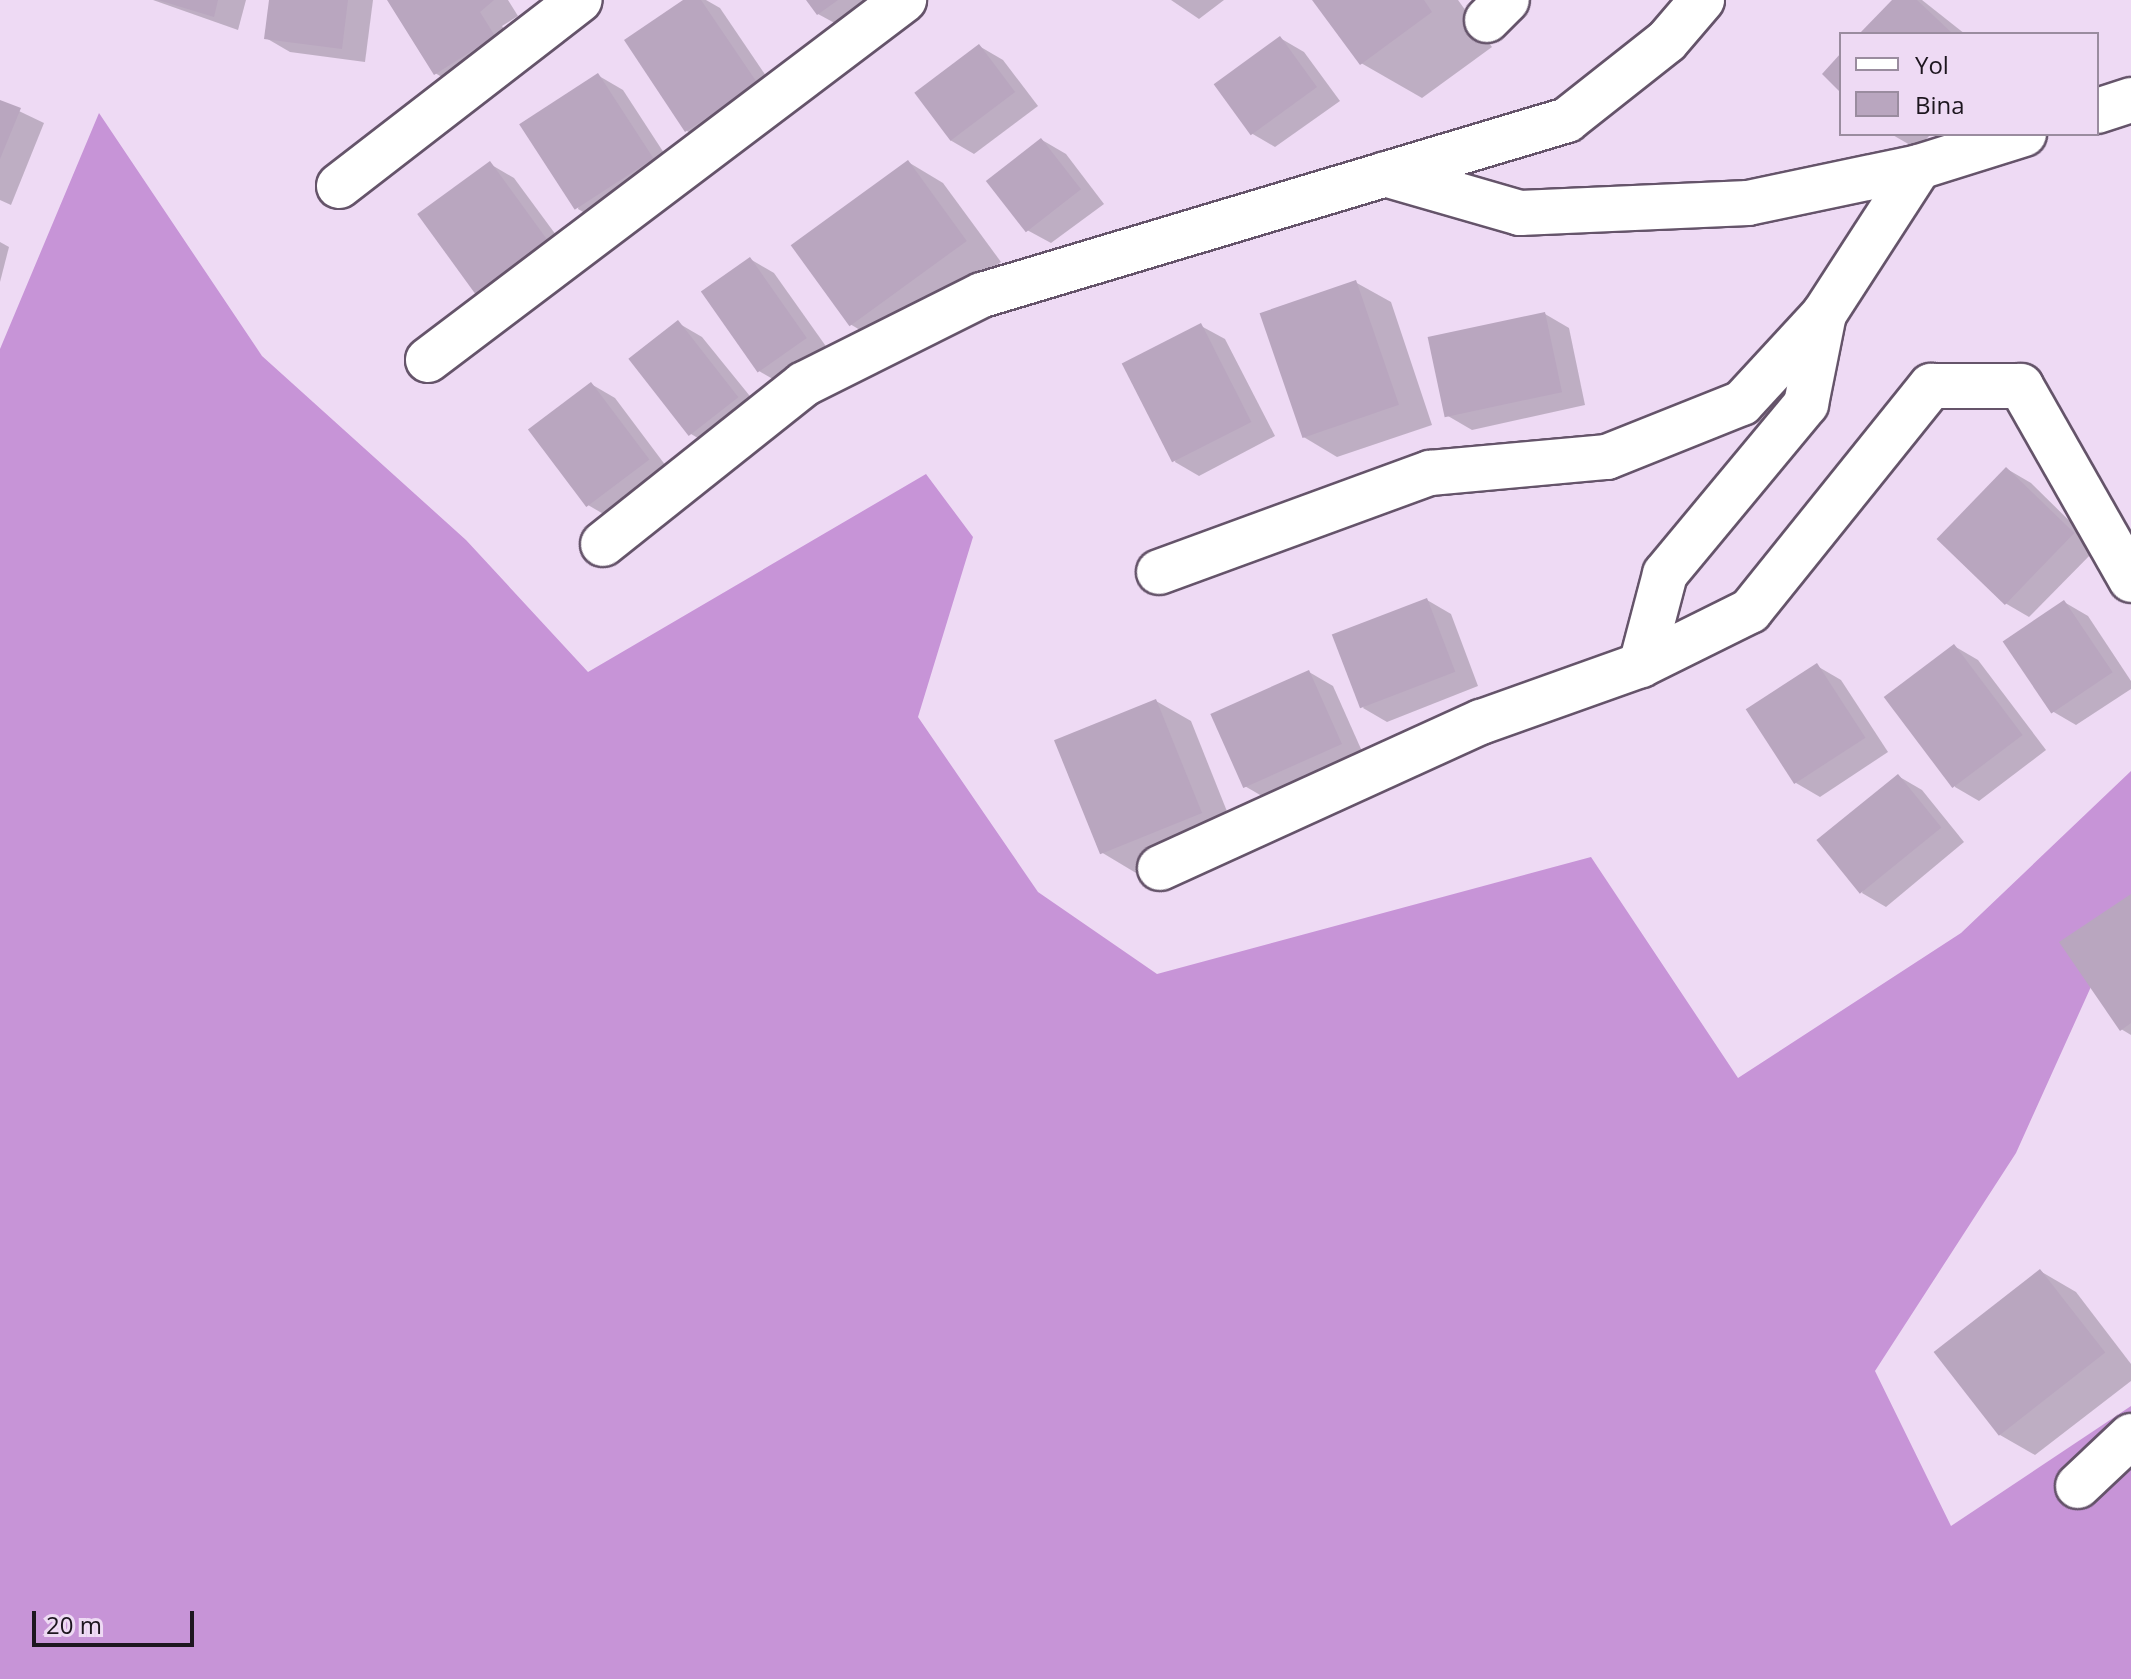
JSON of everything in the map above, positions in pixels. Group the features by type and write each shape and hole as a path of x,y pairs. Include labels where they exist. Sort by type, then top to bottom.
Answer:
{"street":[{"path":"339,186 580,0"},
{"path":"428,360 904,0"},
{"path":"603,544 804,384 982,295 1567,120 1667,41 1702,0"},
{"path":"2099,110 2131,100"},
{"path":"1385,174 1520,213 1748,203 1919,167 2018,136"},
{"path":"1159,572 1430,473 1607,457 1742,403 1824,314 1919,167"},
{"path":"1641,665 1665,574 1806,404 1824,314"},
{"path":"1160,868 1481,722 1641,665 1750,611 1931,386 2021,386 2131,580"},
{"path":"2078,1486 2131,1436"}],"shaded area":[{"path":"99,113 262,356 466,540 588,672 926,474 973,537 918,717 1038,892 1157,974 1591,857 1738,1078 1961,933 2131,771 2131,898 2016,1153 1875,1371 1951,1526 2131,1406 2131,1679 0,1679 0,349"}],"building":[{"path":"158,0 218,0 214,17"},
{"path":"269,0 348,0 342,49 264,39"},
{"path":"387,0 494,0 480,12 495,36 434,75"},
{"path":"683,0 701,0 758,84 685,132 624,40"},
{"path":"806,0 838,0 817,15"},
{"path":"1312,0 1424,0 1432,12 1360,65"},
{"path":"1892,0 1917,0 1951,32 1861,32"},
{"path":"1280,36 1317,87 1251,135 1214,84"},
{"path":"979,44 1015,92 950,141 914,93"},
{"path":"1839,55 1839,91 1822,74"},
{"path":"598,73 654,159 575,210 519,124"},
{"path":"0,100 21,108 0,159"},
{"path":"1041,138 1081,189 1026,232 986,181"},
{"path":"908,160 967,241 849,326 791,245"},
{"path":"490,161 550,244 477,296 417,214"},
{"path":"750,257 807,338 758,373 701,291"},
{"path":"1356,280 1399,405 1303,438 1260,313"},
{"path":"1545,312 1562,392 1445,417 1428,337"},
{"path":"678,320 738,397 689,436 628,359"},
{"path":"1201,323 1251,422 1172,462 1122,363"},
{"path":"591,382 649,459 586,507 528,430"},
{"path":"2006,467 2074,533 2005,605 1937,539"},
{"path":"1427,598 1455,672 1360,708 1332,635"},
{"path":"2064,600 2113,672 2051,714 2003,641"},
{"path":"1954,644 2023,735 1952,788 1884,697"},
{"path":"1817,663 1865,738 1794,784 1746,709"},
{"path":"1309,670 1342,744 1243,788 1210,714"},
{"path":"1156,699 1202,813 1100,854 1054,740"},
{"path":"1898,774 1941,828 1860,894 1816,840"},
{"path":"2131,894 2131,1023 2120,1031 2059,942"},
{"path":"2040,1269 2105,1353 1999,1436 1934,1352"}]}
